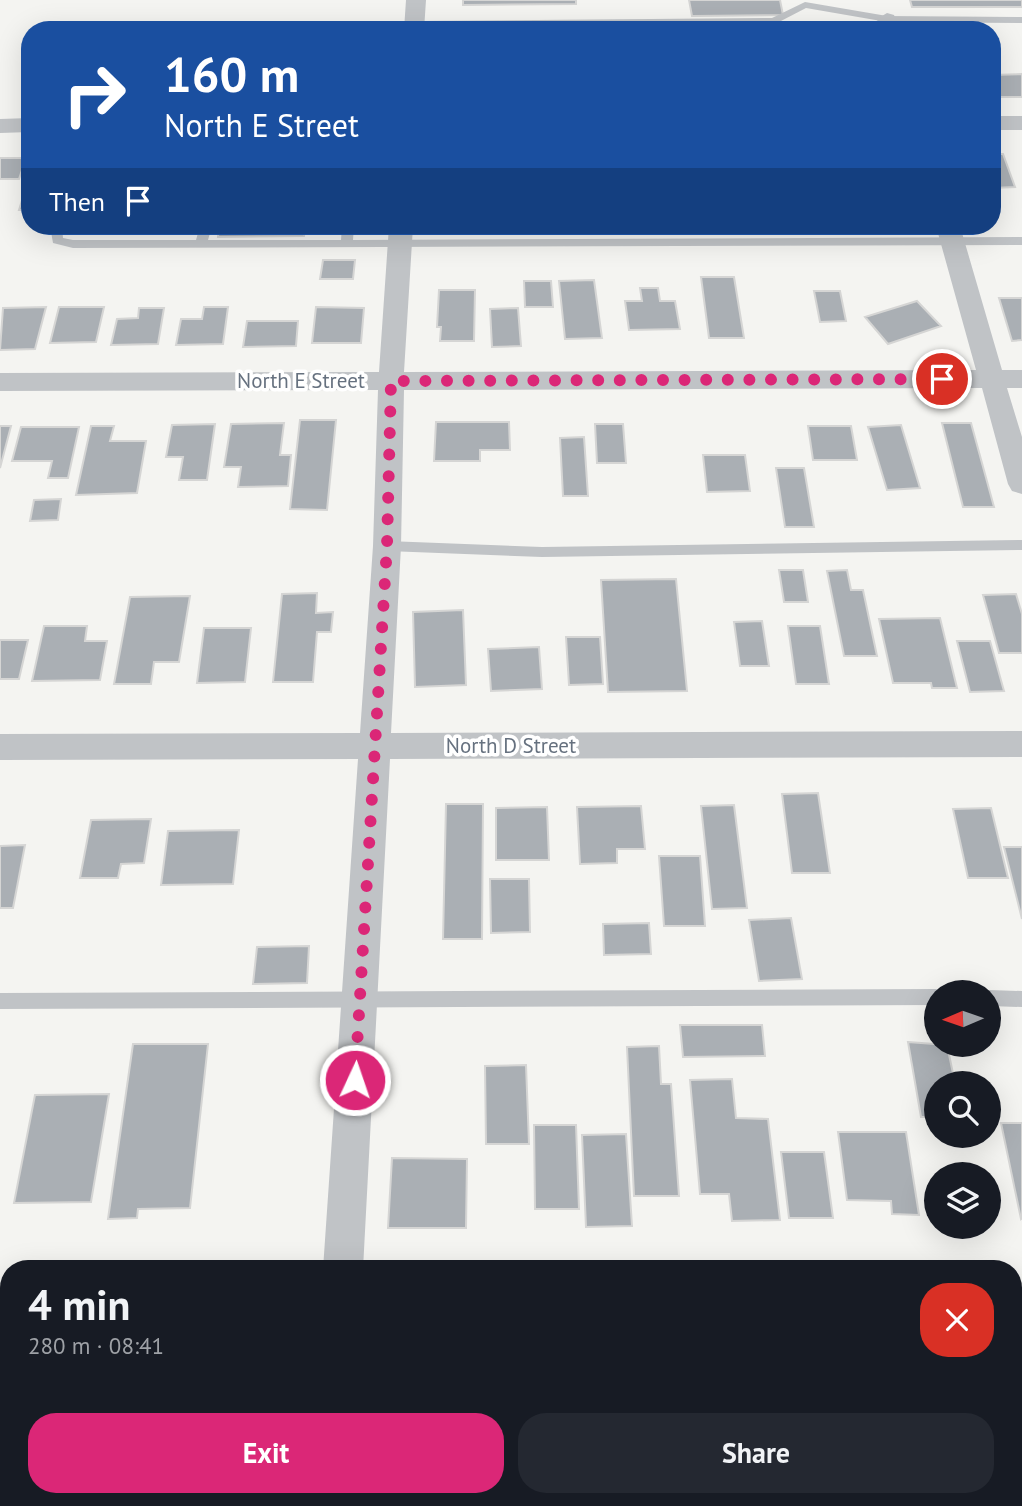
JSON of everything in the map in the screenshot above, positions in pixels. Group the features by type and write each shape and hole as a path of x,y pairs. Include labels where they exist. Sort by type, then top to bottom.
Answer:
{"street":[{"path":"414,21 416,0"},
{"path":"1001,123 1022,123"},
{"path":"0,125 21,125"},
{"path":"344,1260 387,546 391,381 400,235"},
{"path":"951,235 1022,484"},
{"name":"North E Street","path":"0,382 1022,379"},
{"name":"North D Street","path":"0,747 1022,744"}],"lane":[{"path":"781,21 805,5 876,21"},
{"path":"989,21 1022,20"},
{"path":"57,235 57,240 73,244 347,244 400,235"},
{"path":"201,244 204,235"},
{"path":"347,244 348,235"},
{"path":"968,235 1022,241"},
{"path":"387,546 542,551 1022,545"},
{"path":"0,1001 924,997"},
{"path":"1001,998 1022,999"}],"building":[{"path":"463,0 576,0 576,4 463,5"},
{"path":"689,0 780,0 783,15 692,16"},
{"path":"910,0 1022,0 1022,7 912,7"},
{"path":"1022,74 1022,97 1001,97 1001,75"},
{"path":"1001,154 1003,154 1015,187 1001,188"},
{"path":"0,158 21,158 19,179 0,179"},
{"path":"218,235 304,235 304,236"},
{"path":"323,260 355,260 353,279 320,279"},
{"path":"701,277 734,277 744,338 709,338"},
{"path":"594,280 602,338 565,339 559,281"},
{"path":"524,281 551,281 553,307 525,307"},
{"path":"640,288 658,288 660,301 675,301 680,329 629,330 625,301 642,301"},
{"path":"439,290 475,290 474,341 440,341 441,327 437,327"},
{"path":"814,291 840,291 846,321 820,322"},
{"path":"999,298 1022,298 1022,340 1012,341"},
{"path":"917,301 941,326 888,344 865,317"},
{"path":"46,307 35,349 0,350 3,308"},
{"path":"59,307 104,307 96,342 50,343"},
{"path":"204,307 228,307 223,344 176,345 181,319 202,319"},
{"path":"316,307 364,308 361,343 312,343"},
{"path":"139,308 164,308 158,344 111,345 117,319 138,318"},
{"path":"518,308 521,346 492,347 490,309"},
{"path":"247,321 298,321 296,346 243,347"},
{"path":"300,420 336,420 327,510 290,509"},
{"path":"436,422 509,422 510,450 480,450 480,461 434,461"},
{"path":"284,423 280,455 291,455 288,486 238,487 241,467 224,467 231,424"},
{"path":"942,423 971,423 994,507 963,507"},
{"path":"215,424 207,480 179,480 183,457 166,457 172,425"},
{"path":"595,424 623,424 626,463 597,463"},
{"path":"901,425 920,488 887,490 868,427"},
{"path":"0,426 11,426 0,468"},
{"path":"91,426 114,426 110,441 146,441 137,493 76,495"},
{"path":"808,426 851,426 857,460 813,460"},
{"path":"21,427 79,427 68,478 48,478 52,461 12,461"},
{"path":"584,437 588,496 563,496 560,438"},
{"path":"703,455 745,455 750,491 707,492"},
{"path":"776,468 804,468 814,527 785,527"},
{"path":"61,499 58,520 30,521 34,500"},
{"path":"779,570 803,570 808,602 784,602"},
{"path":"847,570 851,590 863,590 877,656 844,656 827,571"},
{"path":"676,579 687,691 608,692 601,580"},
{"path":"317,593 316,613 333,612 331,632 317,632 313,682 273,682 282,594"},
{"path":"1016,594 1022,614 1022,653 999,653 983,595"},
{"path":"190,596 179,662 154,662 151,684 114,684 130,597"},
{"path":"463,610 466,685 415,687 413,612"},
{"path":"940,618 957,688 932,688 931,683 893,683 879,619"},
{"path":"762,621 769,666 740,666 734,622"},
{"path":"44,626 87,626 85,641 107,641 100,680 32,681"},
{"path":"788,626 820,626 829,684 796,684"},
{"path":"204,628 251,628 245,682 197,683"},
{"path":"566,637 600,637 603,684 569,685"},
{"path":"0,640 28,640 19,679 0,679"},
{"path":"957,641 990,641 1004,691 970,692"},
{"path":"539,647 542,689 491,691 488,649"},
{"path":"818,793 830,873 792,873 782,794"},
{"path":"446,804 483,804 482,939 443,939"},
{"path":"734,805 747,908 712,909 701,806"},
{"path":"641,806 645,849 617,849 617,863 580,864 577,807"},
{"path":"547,807 549,860 496,860 496,808"},
{"path":"991,808 1008,878 968,878 953,809"},
{"path":"151,819 144,863 121,864 118,878 80,878 91,820"},
{"path":"239,830 233,884 161,885 168,831"},
{"path":"25,845 13,908 0,908 0,846"},
{"path":"1004,847 1022,847 1022,919"},
{"path":"659,856 700,856 705,926 664,926"},
{"path":"490,879 529,879 530,932 491,933"},
{"path":"791,918 802,979 759,981 749,920"},
{"path":"649,923 651,954 604,955 603,924"},
{"path":"309,946 307,983 253,984 257,947"},
{"path":"680,1025 762,1025 765,1056 683,1057"},
{"path":"908,1042 924,1043 924,1057 950,1057 952,1071 924,1071 924,1117 921,1117"},
{"path":"133,1044 208,1044 190,1208 138,1209 137,1218 108,1219"},
{"path":"659,1046 661,1084 671,1084 679,1196 634,1196 627,1047"},
{"path":"526,1065 529,1144 486,1144 485,1066"},
{"path":"732,1079 736,1118 768,1119 780,1220 732,1221 729,1194 700,1194 690,1080"},
{"path":"109,1094 91,1202 14,1203 35,1095"},
{"path":"1001,1123 1022,1123 1021,1219"},
{"path":"534,1125 576,1125 579,1209 535,1209"},
{"path":"838,1132 906,1132 919,1215 892,1214 891,1201 847,1200"},
{"path":"626,1134 632,1226 586,1227 582,1135"},
{"path":"781,1152 824,1152 833,1218 789,1218"},
{"path":"392,1158 467,1159 466,1228 388,1228"}],"route":[{"path":"355,1080 387,546 391,381 942,379"}]}
